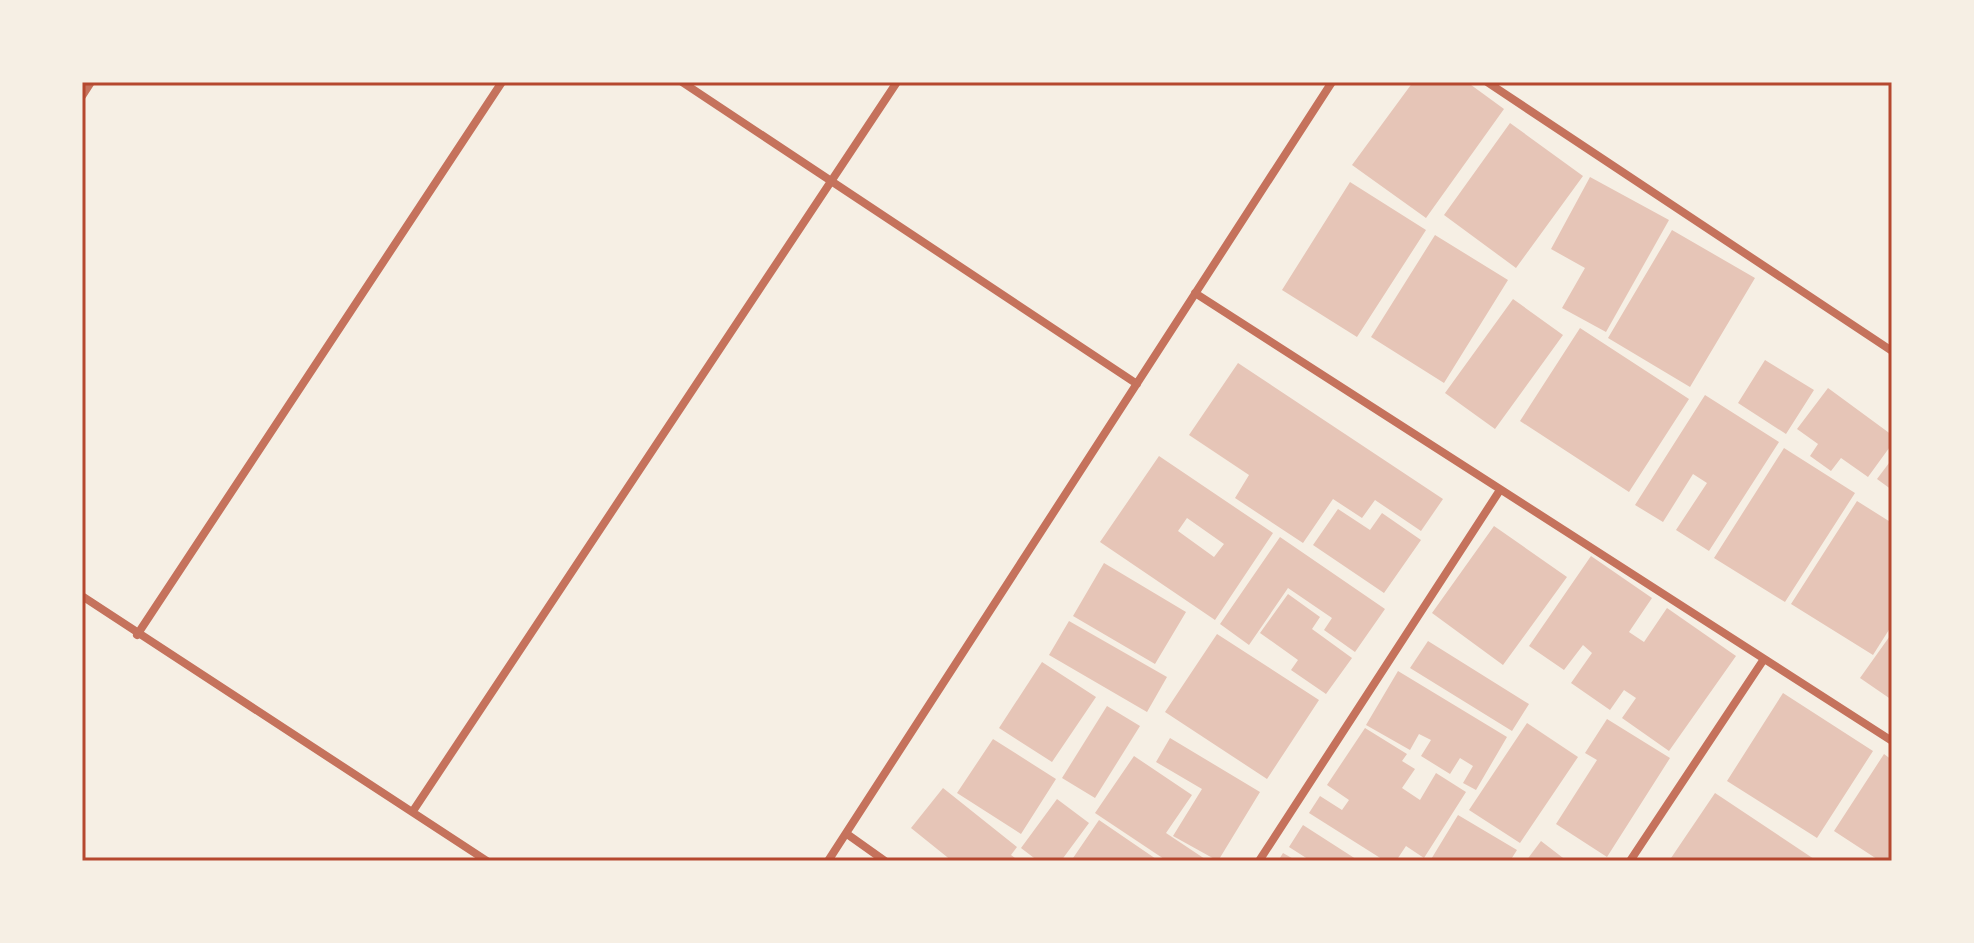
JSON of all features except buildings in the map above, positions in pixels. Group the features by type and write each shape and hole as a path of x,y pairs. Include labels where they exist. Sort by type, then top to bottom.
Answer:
{"street":[{"path":"137,635 502,82"},
{"path":"682,82 1137,384"},
{"path":"413,811 897,82"},
{"path":"828,861 1332,82"},
{"path":"1487,82 1892,351"},
{"path":"82,96 90,83"},
{"path":"1195,293 1892,741"},
{"path":"1259,861 1500,490"},
{"path":"82,596 137,635 487,861"},
{"path":"1630,861 1764,659"},
{"path":"847,834 885,861"}]}
